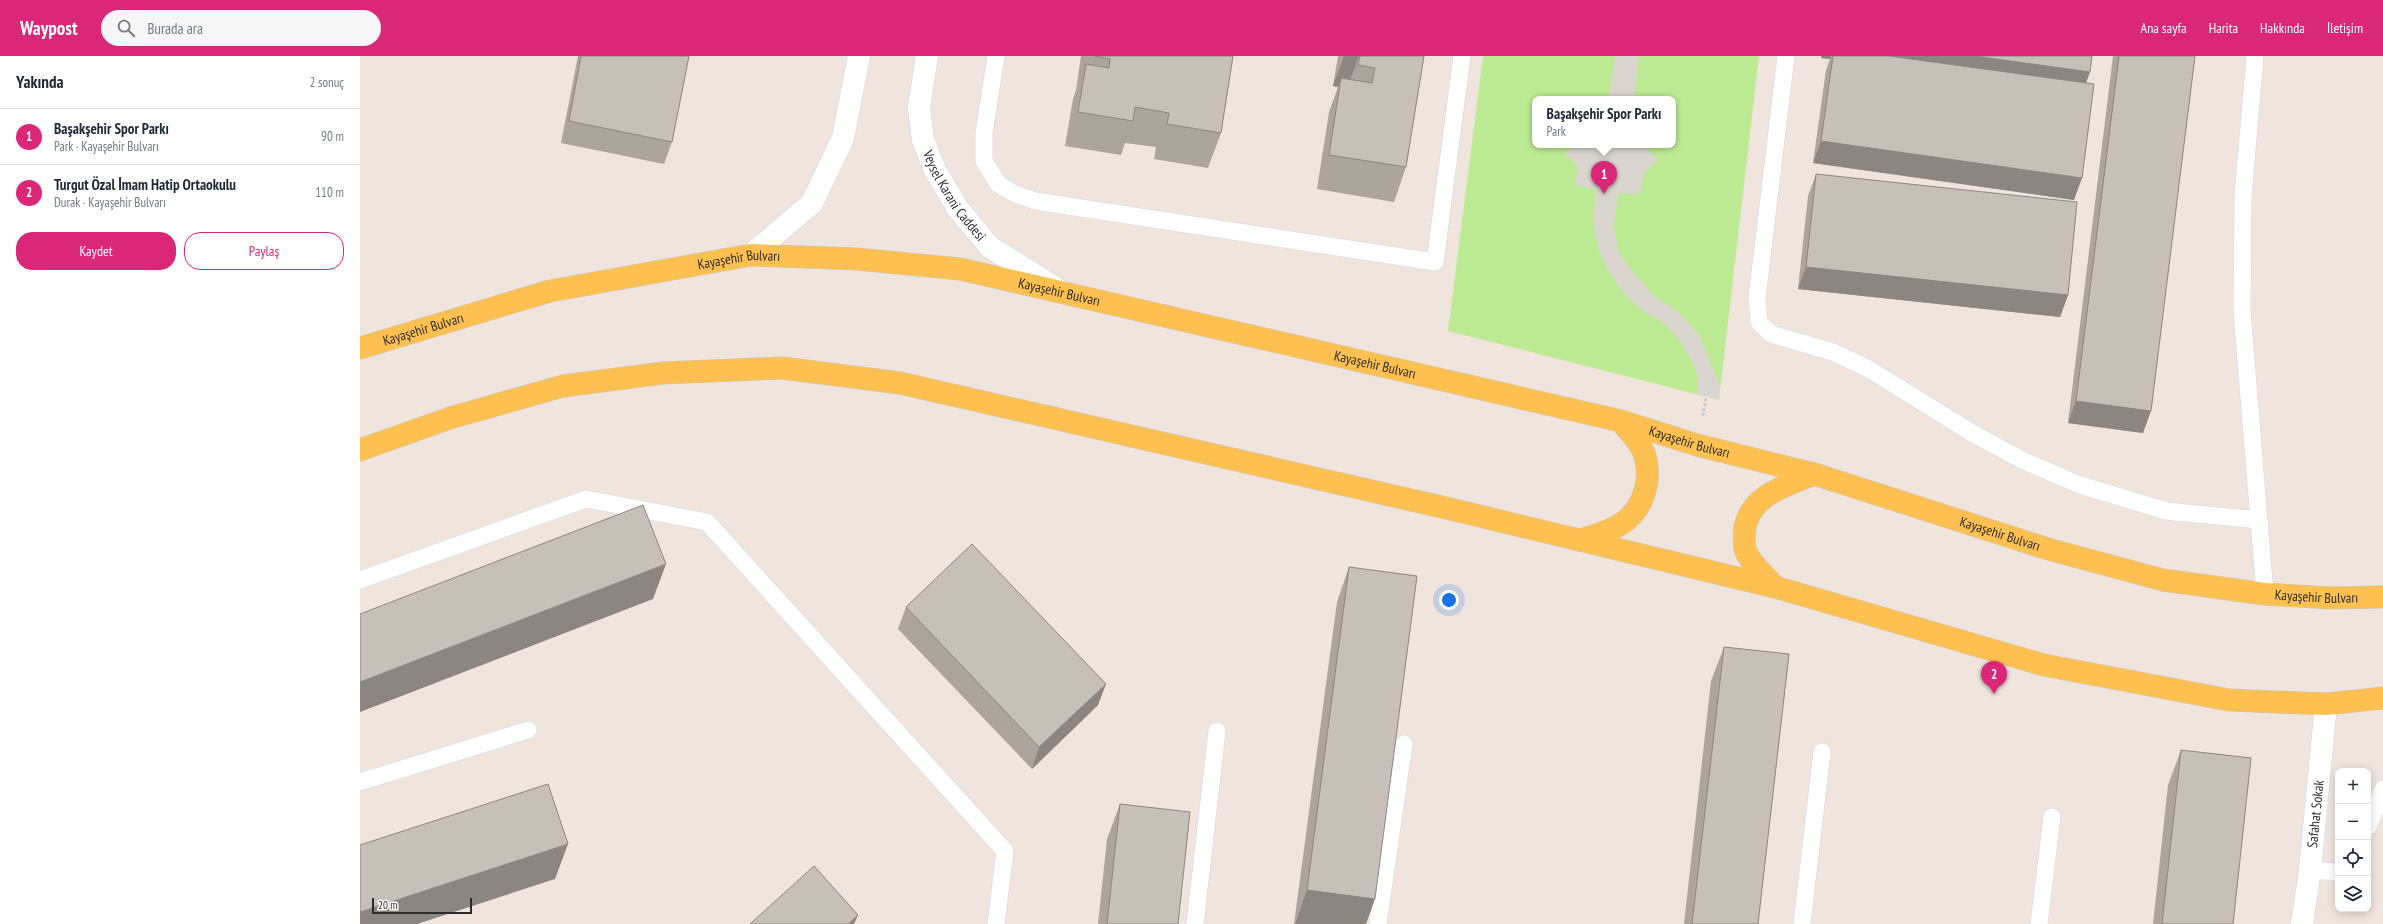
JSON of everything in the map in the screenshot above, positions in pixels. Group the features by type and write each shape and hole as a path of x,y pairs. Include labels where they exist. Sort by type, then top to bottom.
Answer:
{"main road":[{"name":"Kayaşehir Bulvarı","path":"360,348 550,291 751,255 857,259 960,269 1621,421 1697,445 1814,474 2048,549 2163,580 2265,594 2330,598 2383,597"},
{"path":"360,450 450,418 563,386 663,373 782,368 915,387 1423,503 1577,541 1775,587 2044,664 2229,700 2326,704 2383,698"},
{"path":"1577,541 1608,532 1634,516 1645,495 1648,472 1643,451 1621,421"},
{"path":"1775,587 1746,552 1744,535 1747,518 1755,505 1769,493 1814,474"}],"street":[{"path":"751,255 812,203 844,138 859,56"},
{"name":"Veysel Karani Caddesi","path":"927,56 919,107 923,140 935,170 958,209 990,247 1062,293"},
{"name":"Safahat Sokak","path":"2302,924 2310,870 2326,704"}],"lane":[{"path":"996,56 984,132 984,161 998,184 1015,194 1035,201 1435,262 1462,56"},
{"path":"1786,56 1757,298 1759,322 1771,334 1833,352 1867,368 1972,433 2022,460 2080,485 2166,511 2260,520"},
{"path":"2255,56 2243,198 2242,311 2265,594"},
{"path":"360,580 586,499 707,522 1006,851 996,924"},
{"path":"360,782 528,730"},
{"path":"1195,924 1217,731"},
{"path":"1378,924 1404,744"},
{"path":"1802,924 1822,752"},
{"path":"2371,819 2383,789"},
{"path":"2039,924 2052,818"},
{"path":"2310,870 2335,872"}],"green space":[{"path":"1483,56 1759,56 1719,400 1448,331"}],"shaded area":[{"path":"1615,56 1639,56 1634,96 1609,96"},
{"path":"1572,148 1649,148 1648,151 1658,160 1644,173 1640,194 1618,193 1614,227 1619,253 1656,298 1679,312 1699,335 1720,385 1719,400 1697,394 1698,377 1690,357 1676,336 1663,322 1645,312 1625,295 1609,272 1599,251 1593,222 1596,190 1575,185 1578,166 1564,153"}],"building":[{"path":"581,56 689,56 672,142 569,121"},
{"path":"1094,56 1233,56 1221,133 1167,124 1169,113 1135,107 1133,121 1078,112 1086,64 1109,68 1110,59"},
{"path":"1360,56 1424,56 1406,167 1329,155 1341,78 1372,83 1375,68 1358,65"},
{"path":"1833,56 1889,56 2094,84 2082,178 1821,141"},
{"path":"1974,56 2092,56 2090,72"},
{"path":"2119,56 2195,56 2151,411 2076,401"},
{"path":"1816,174 2077,202 2068,295 1806,267"},
{"path":"643,505 666,564 360,682 360,614"},
{"path":"972,544 1106,684 1039,747 906,607"},
{"path":"1349,567 1417,576 1375,899 1307,890"},
{"path":"1724,647 1789,654 1758,924 1692,924"},
{"path":"2181,750 2251,758 2233,924 2162,924"},
{"path":"548,784 568,844 360,912 360,845"},
{"path":"1120,804 1190,812 1178,924 1107,924"},
{"path":"814,866 858,915 848,924 750,924"}],"place":[{"name":"Başakşehir Spor Parkı","path":"1604,194"},
{"name":"Turgut Özal İmam Hatip Ortaokulu","path":"1994,694"}]}
